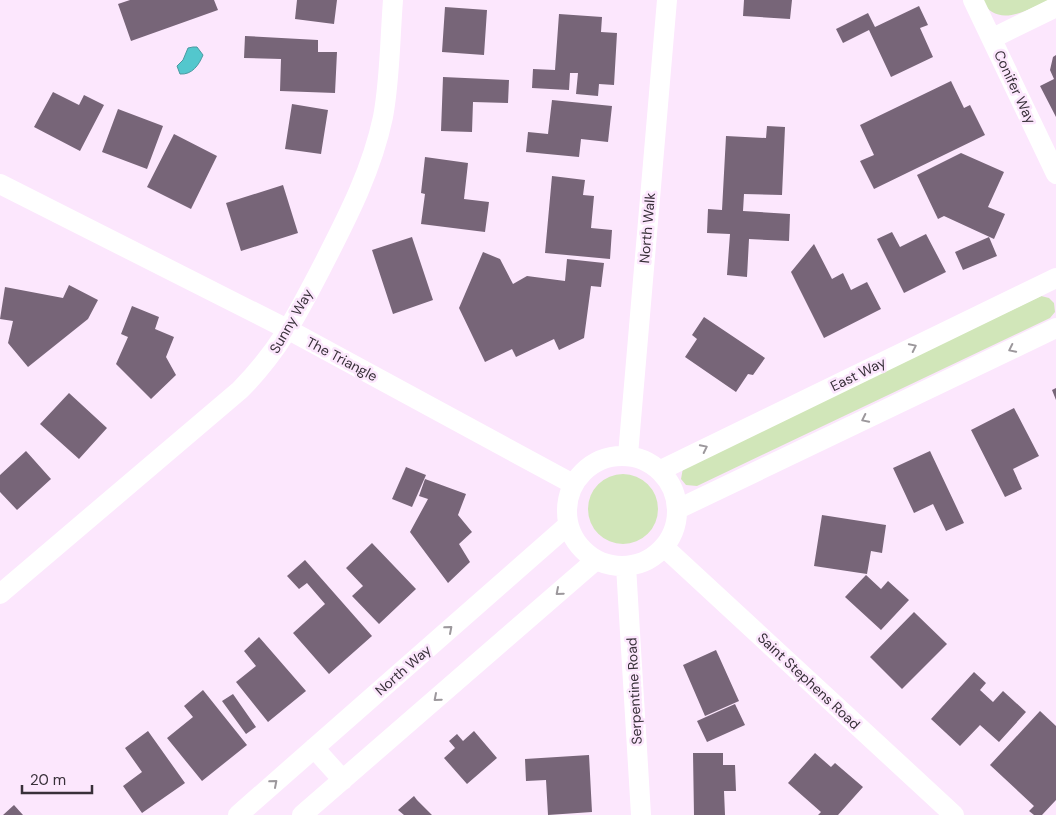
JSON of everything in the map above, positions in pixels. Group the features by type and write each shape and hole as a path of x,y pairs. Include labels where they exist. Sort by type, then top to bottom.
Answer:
{"street":[{"name":"Sunny Way","path":"0,594 240,390 265,365 289,330 356,202 372,160 383,115 393,0"},
{"name":"North Walk","path":"628,455 667,0"},
{"name":"Conifer Way","path":"973,0 1056,174"},
{"path":"992,38 1056,7"},
{"name":"The Triangle","path":"0,184 289,330 573,484"},
{"name":"East Way","path":"660,470 1056,278"},
{"path":"678,509 1056,328"},
{"path":"628,455 645,460 660,470 673,487 678,509 675,529 664,547 647,560 626,566 611,565 596,560 584,551 574,539 568,525 567,504 573,484 587,468 606,457 628,455"},
{"name":"North Way","path":"238,815 568,525"},
{"name":"Saint Stephens Road","path":"664,547 954,815"},
{"path":"302,815 596,560"},
{"name":"Serpentine Road","path":"626,566 642,815"},
{"path":"314,748 343,780"}],"green space":[{"path":"982,0 1049,0 1013,15 1004,15 995,14 988,9"},
{"path":"1041,296 1049,298 1054,303 1055,312 1050,318 697,486 686,485 681,479 683,468"},
{"path":"630,474 643,480 652,489 656,495 658,509 656,523 648,534 637,542 616,544 609,542 598,534 590,523 588,502 590,495 598,484 609,476"}],"water":[{"path":"197,47 203,55 197,66 191,71 180,74 177,66 183,60 188,48"}],"building":[{"path":"130,0 214,0 218,10 131,41 118,4"},
{"path":"297,0 337,0 334,24 295,19"},
{"path":"744,0 792,0 790,19 743,16"},
{"path":"919,6 928,25 920,28 933,57 891,77 869,30 843,43 836,29 868,13 875,27"},
{"path":"445,7 487,10 484,55 442,52"},
{"path":"559,14 602,17 601,32 617,33 614,85 599,84 598,96 576,94 578,73 570,73 569,90 532,88 533,69 555,70"},
{"path":"245,36 318,40 318,52 337,52 335,93 280,91 281,59 244,58"},
{"path":"1056,55 1056,117 1040,86 1054,79 1050,70 1053,57"},
{"path":"443,77 509,80 508,103 473,102 472,132 441,131"},
{"path":"951,81 964,108 970,105 985,135 874,189 860,161 874,155 860,125"},
{"path":"53,92 79,105 84,95 104,105 80,151 34,127"},
{"path":"552,100 612,106 608,142 581,139 579,157 526,152 528,132 548,134"},
{"path":"292,104 328,110 321,154 285,149"},
{"path":"118,109 163,126 147,169 102,152"},
{"path":"767,126 785,127 782,195 744,194 743,211 790,214 789,241 749,239 747,277 727,275 730,234 707,233 708,209 722,210 726,136 766,138"},
{"path":"174,134 217,156 191,209 147,187"},
{"path":"961,153 1004,172 988,207 1005,214 994,239 944,216 938,219 917,175"},
{"path":"425,157 468,163 464,199 489,202 485,232 421,224 425,194 421,193"},
{"path":"552,176 585,180 583,195 594,196 591,228 612,230 610,259 545,253"},
{"path":"283,185 298,233 241,251 226,203"},
{"path":"892,232 900,247 926,234 946,272 904,293 877,239"},
{"path":"412,237 433,300 393,314 372,250"},
{"path":"989,237 997,256 963,270 955,252"},
{"path":"814,244 832,279 843,273 851,290 867,282 881,309 824,338 791,272"},
{"path":"483,252 500,259 513,284 527,276 565,281 567,259 604,263 601,287 591,286 584,338 559,350 554,339 516,357 512,349 485,362 459,308"},
{"path":"69,285 98,300 88,319 28,367 8,343 13,321 0,319 5,287 63,298"},
{"path":"132,306 159,317 155,329 174,337 166,357 176,375 151,399 116,364 128,337 121,334"},
{"path":"704,317 765,358 753,375 748,374 736,392 685,357 697,339 692,335"},
{"path":"1056,388 1056,400 1052,390"},
{"path":"69,393 107,428 79,459 40,424"},
{"path":"1014,408 1039,456 1013,469 1022,489 1005,497 971,430"},
{"path":"26,451 51,479 17,510 0,492 0,475"},
{"path":"930,451 964,523 946,531 933,504 914,513 893,468"},
{"path":"406,467 426,475 412,507 392,499"},
{"path":"425,479 466,494 458,515 472,532 459,544 470,562 448,583 410,532 428,499 419,496"},
{"path":"822,515 886,525 882,553 871,551 867,574 814,566"},
{"path":"372,543 416,589 379,624 352,596 363,586 346,568"},
{"path":"305,560 372,636 329,674 293,633 325,604 307,583 299,589 287,576"},
{"path":"866,575 881,589 888,581 909,600 881,630 845,597"},
{"path":"914,612 947,644 902,689 870,657"},
{"path":"259,637 306,691 268,722 236,682 256,666 244,651"},
{"path":"716,650 739,701 705,716 683,665"},
{"path":"974,672 986,683 980,690 993,702 1003,691 1026,712 999,742 980,725 960,746 931,719"},
{"path":"203,690 247,745 202,781 167,738 193,717 184,706"},
{"path":"233,694 256,727 246,734 222,701"},
{"path":"735,704 745,725 707,742 697,721"},
{"path":"1040,711 1056,726 1056,800 1042,815 1034,815 1029,811 1034,806 990,765"},
{"path":"148,731 185,783 142,813 123,786 142,772 125,748"},
{"path":"474,731 497,758 467,784 444,758 455,748 449,741 457,734 463,741"},
{"path":"693,753 723,753 723,765 735,765 736,791 724,791 725,815 694,815"},
{"path":"815,753 831,767 835,763 863,787 838,815 818,815 821,812 788,783"},
{"path":"589,755 592,812 548,815 546,780 526,781 525,759"},
{"path":"414,796 432,815 404,815 398,810"},
{"path":"14,805 23,815 3,815"}]}
